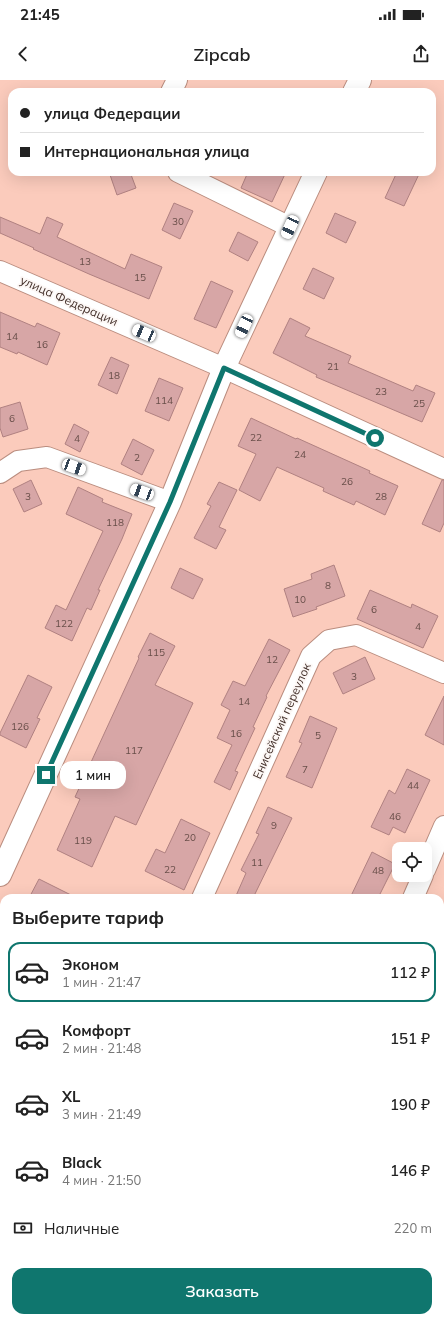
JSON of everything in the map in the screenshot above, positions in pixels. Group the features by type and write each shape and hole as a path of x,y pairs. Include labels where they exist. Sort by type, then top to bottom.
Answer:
{"street":[{"path":"186,176 290,227"},
{"path":"0,875 170,502 224,368 314,176"},
{"name":"улица Федерации","path":"0,271 224,368 444,469"},
{"path":"0,473 18,461 47,457 170,502"},
{"name":"Енисейский переулок","path":"204,894 311,656 329,640 356,635 444,673"},
{"path":"432,854 444,826"},
{"path":"415,894 420,882"}],"building":[{"path":"110,176 132,176 136,188 117,195"},
{"path":"246,176 284,176 272,202 241,188"},
{"path":"395,176 418,176 404,206 385,198"},
{"path":"174,203 193,211 180,239 162,230"},
{"path":"335,213 356,222 346,243 326,233"},
{"path":"0,217 40,234 47,217 63,224 57,237 125,269 131,254 162,267 149,299 89,274 0,233"},
{"path":"238,232 258,242 248,261 229,251"},
{"path":"313,268 334,278 324,299 303,289"},
{"path":"211,281 233,291 216,328 194,319"},
{"path":"0,312 35,327 37,323 60,333 47,365 18,352 17,354 0,347"},
{"path":"290,318 310,328 305,336 351,356 348,363 413,391 416,385 435,393 422,422 316,377 317,375 273,353"},
{"path":"111,357 129,365 117,394 98,385"},
{"path":"159,378 183,388 169,421 145,411"},
{"path":"20,402 28,429 3,437 0,428 0,408"},
{"path":"251,418 370,471 369,473 398,486 385,515 356,501 354,505 323,491 324,488 277,467 260,501 239,490 256,454 238,446"},
{"path":"74,424 89,432 80,452 65,444"},
{"path":"133,439 154,450 142,475 121,464"},
{"path":"31,480 42,504 24,512 13,489"},
{"path":"442,480 444,480 444,523 440,532 422,524"},
{"path":"219,482 237,490 219,527 226,530 216,549 194,538 211,506 207,504"},
{"path":"78,487 103,499 102,502 132,514 98,590 100,590 91,610 87,608 72,641 45,628 56,605 66,610 103,531 66,514"},
{"path":"334,565 345,596 316,607 317,609 293,617 284,589 312,579 311,574"},
{"path":"180,568 203,579 193,599 171,588"},
{"path":"370,590 411,608 412,604 438,616 423,648 357,619"},
{"path":"150,633 175,646 155,685 193,703 136,825 115,816 92,867 57,850 80,799 75,797"},
{"path":"269,639 290,650 266,696 267,697 253,727 255,728 235,771 238,772 230,790 214,782 232,745 217,738 230,710 221,705 233,681 245,686"},
{"path":"365,657 375,679 343,694 333,673"},
{"path":"28,675 52,687 37,718 40,719 26,748 0,735 0,733"},
{"path":"444,696 444,745 425,735"},
{"path":"310,716 337,728 312,788 286,777 302,743 299,742"},
{"path":"407,769 430,780 405,833 393,827 389,835 371,827 389,790 395,794"},
{"path":"268,807 292,818 255,894 237,894 246,873 241,870 259,834 256,833"},
{"path":"181,819 210,833 184,890 145,871 156,849 165,853"},
{"path":"372,852 392,862 392,870 380,894 352,894"},
{"path":"39,879 69,894 31,894"}],"route":[{"path":"46,775 170,502 224,368 375,438"}]}
